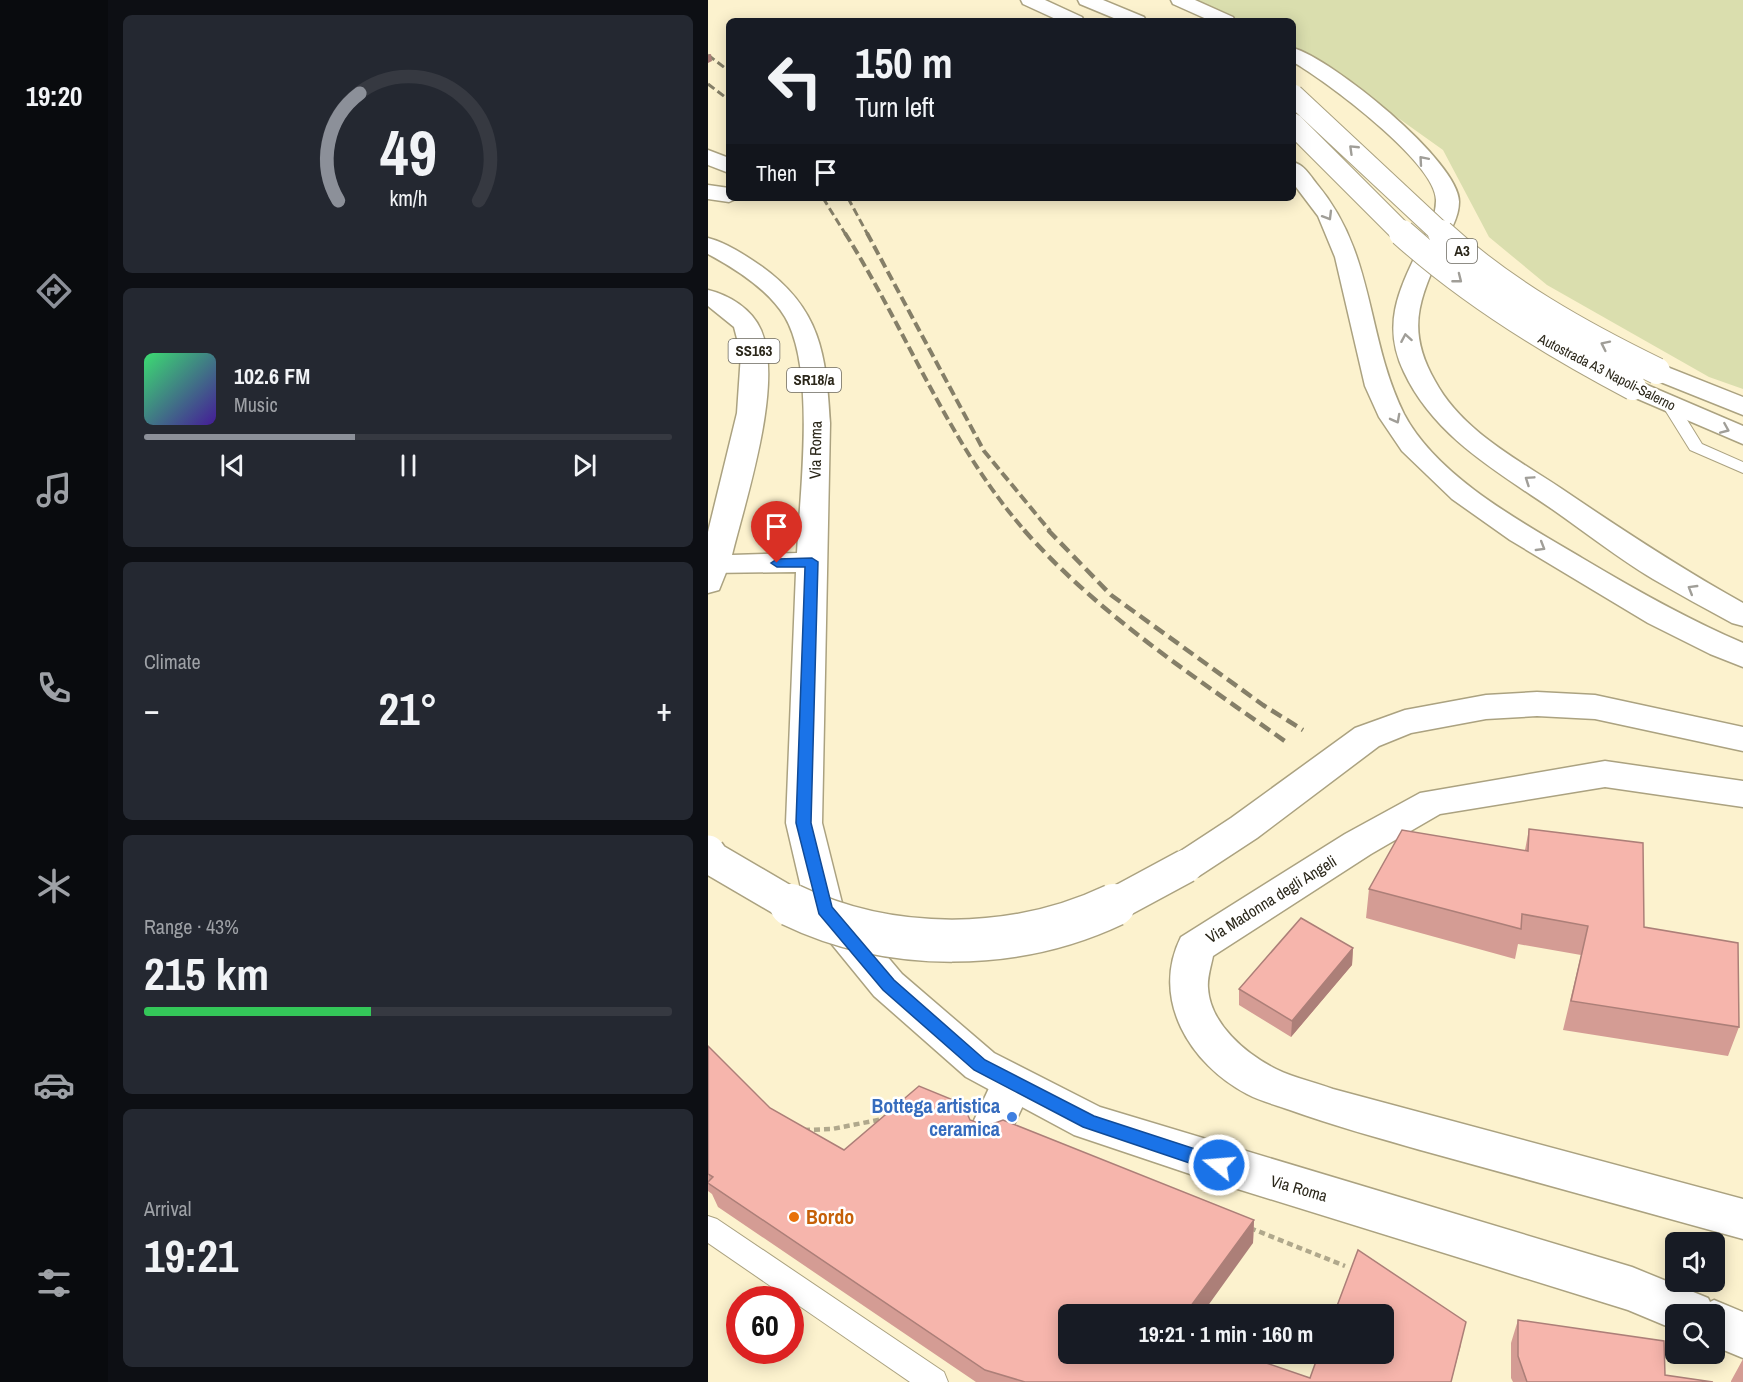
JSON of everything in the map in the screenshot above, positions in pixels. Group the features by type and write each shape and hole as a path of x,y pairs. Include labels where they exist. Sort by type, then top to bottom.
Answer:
{"main road":[{"path":"1030,0 1069,18"},
{"path":"1087,0 1137,10"},
{"path":"1180,0 1219,18"},
{"path":"1296,56 1328,75 1383,116 1444,186 1448,198 1447,212 1413,293 1404,324 1404,339 1426,393 1449,420 1473,442 1662,572 1743,616"},
{"name":"Autostrada A3 Napoli-Salerno","path":"1296,98 1455,246 1542,309 1596,341 1657,371 1743,407"},
{"name":"Autostrada A3 Napoli-Salerno","path":"1296,127 1411,242 1468,287 1538,336 1633,387 1743,436"},
{"path":"708,157 726,165"},
{"path":"1296,173 1329,215 1340,240 1354,282 1378,387 1403,433 1437,472 1465,496 1511,529 1636,603 1704,640 1743,656"},
{"path":"708,192 726,195"},
{"name":"Via Roma","path":"708,245 724,253 771,286 798,318 808,344 813,367 816,423 804,823 825,909 888,985 922,1017 980,1065 1012,1084 1089,1122 1198,1158 1632,1289 1668,1304"},
{"name":"SS163","path":"708,297 730,309 748,329 755,356 747,425 711,574"},
{"path":"711,574 812,562"},
{"path":"708,852 713,859 764,891 818,917 891,937 956,941 1022,934 1073,922 1114,905 1186,866 1244,828 1359,743 1404,722 1485,707 1537,704 1595,707 1743,739"},
{"name":"Via Madonna degli Angeli","path":"1743,794 1605,774 1432,802 1358,844 1195,948 1188,987 1194,1015 1205,1034 1231,1061 1262,1082 1333,1107 1743,1219"},
{"path":"991,1130 1012,1084"},
{"path":"1725,1328 1743,1335"}],"lane":[{"path":"1670,405 1696,447 1743,468"},
{"path":"708,1228 934,1382"}],"path":[{"path":"794,1130 832,1129 894,1118"},
{"path":"1239,1224 1345,1266"}],"green space":[{"path":"1192,0 1743,0 1743,389 1709,377 1547,285 1489,237 1443,150 1335,73 1296,53 1296,18 1230,18"}],"building":[{"path":"1529,829 1643,843 1644,927 1738,943 1739,1027 1571,1001 1588,926 1522,914 1521,929 1369,889 1402,830 1528,851"},
{"path":"1301,918 1353,948 1292,1021 1239,989"},
{"path":"708,1046 770,1108 844,1150 919,1086 963,1104 970,1120 987,1126 1003,1120 1254,1220 1192,1304 1058,1304 1058,1364 1269,1364 1310,1378 1315,1364 1394,1364 1394,1304 1338,1304 1358,1250 1466,1322 1451,1382 1025,1382 985,1370 708,1183 713,1177 708,1174"},
{"path":"1518,1320 1664,1341 1665,1375 1713,1382 1527,1382 1518,1356"}],"railway":[{"path":"708,55 726,69"},
{"path":"708,84 726,98"},
{"path":"825,201 846,235"},
{"path":"850,201 868,235"},
{"path":"845,233 973,461 1025,531"},
{"path":"867,233 984,451 1050,531"},
{"path":"1024,530 1053,561 1115,617 1183,669 1286,742"},
{"path":"1048,530 1111,595 1263,705 1303,730"}],"place":[{"name":"Bottega artistica ceramica","path":"1012,1117"},
{"name":"Bordo","path":"794,1217"}],"route":[{"path":"777,563 812,562 804,823 812,867 825,909 888,985 930,1024 980,1065 1012,1084 1089,1122 1219,1165"}]}
